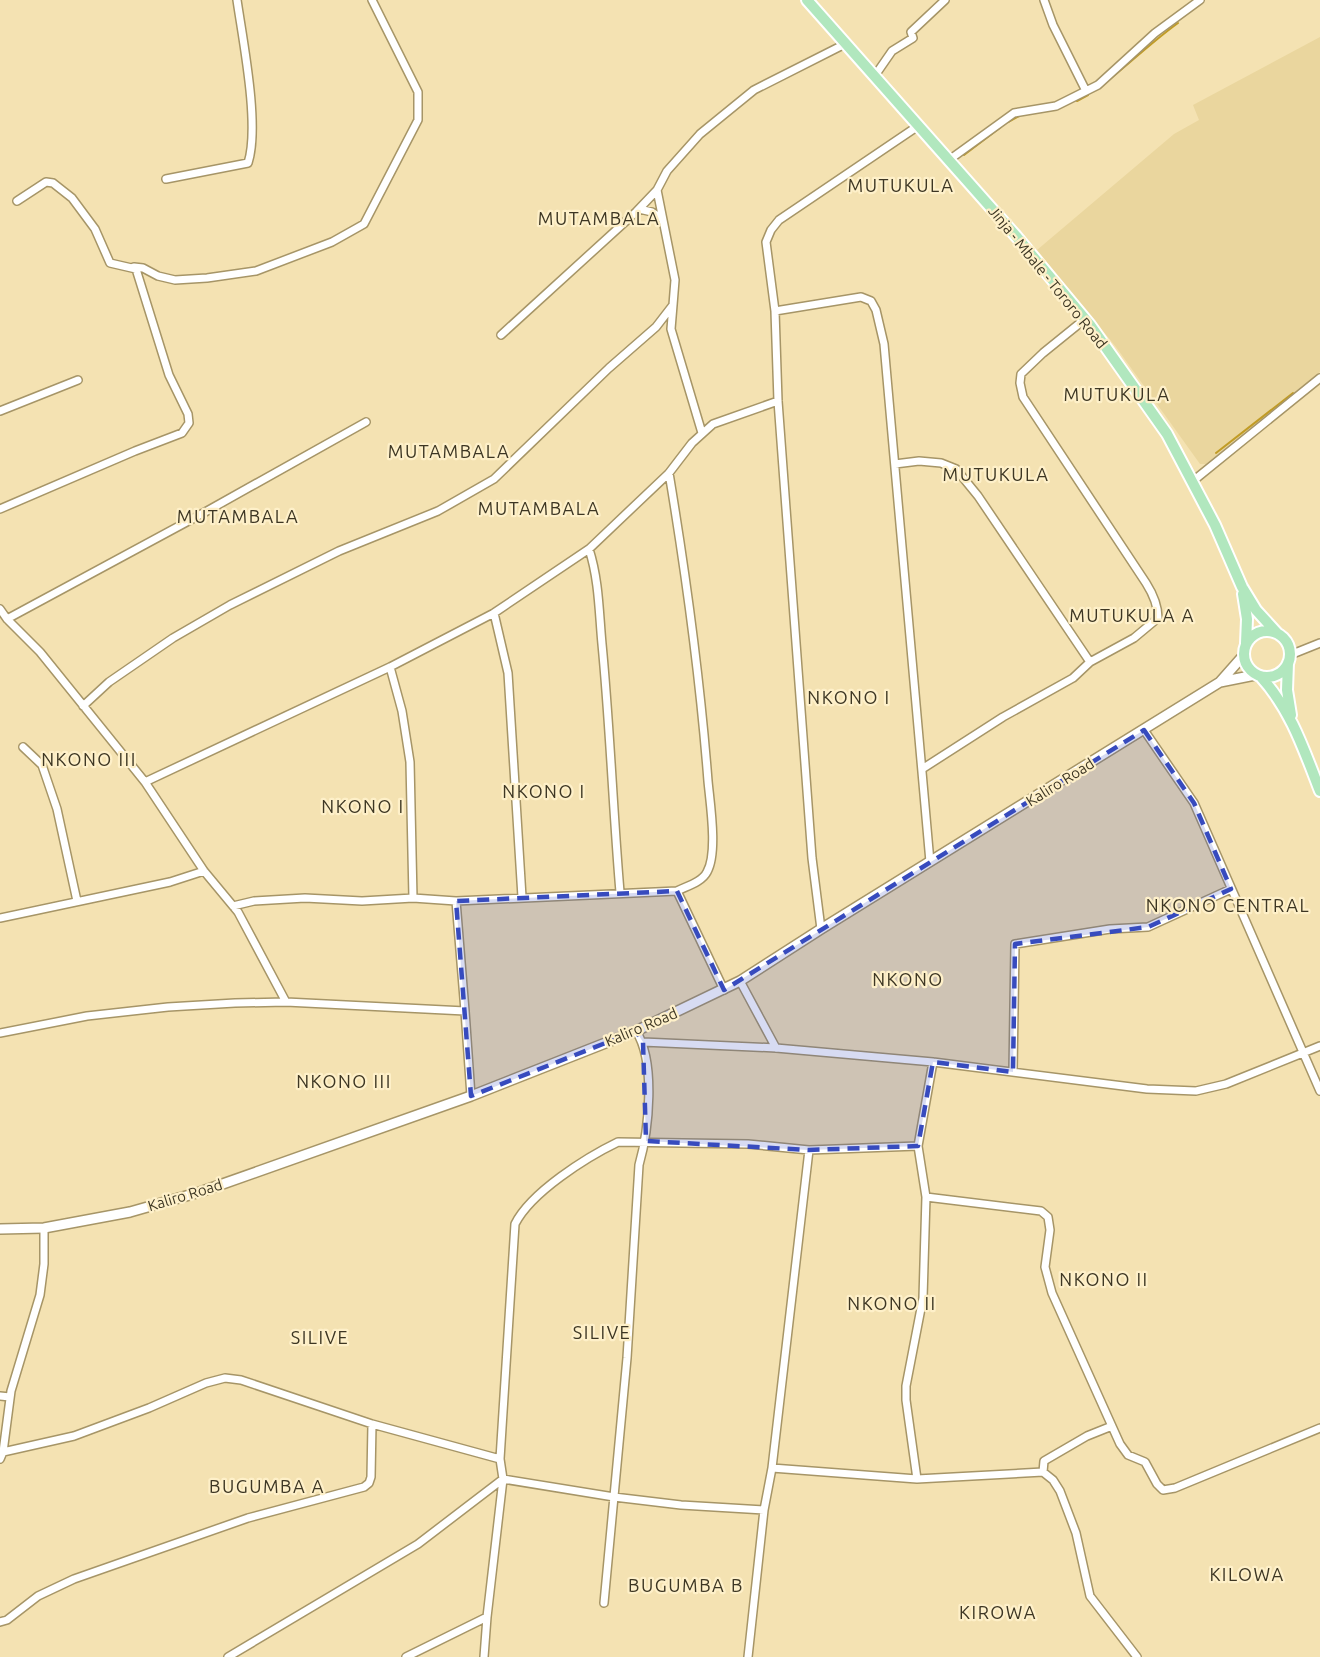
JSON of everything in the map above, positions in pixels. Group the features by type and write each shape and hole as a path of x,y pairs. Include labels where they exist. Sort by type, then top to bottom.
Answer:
{"main road":[{"name":"Jinja - Mbale - Tororo Road","path":"807,0 950,160 1057,283 1085,319 1148,404 1193,481 1242,587 1256,610 1277,633"},
{"name":"Jinja - Mbale - Tororo Road","path":"1242,587 1247,619 1246,643"},
{"path":"1292,721 1287,690 1289,659 1287,642 1277,633 1262,634 1246,643 1243,656 1249,668 1276,693 1292,721 1320,791"},
{"name":"Kaliro Road","path":"0,1229 44,1228 130,1212 200,1192 471,1096 636,1031 740,981 1221,682 1243,656"},
{"path":"1258,676 1281,670 1289,659"},
{"name":"Kaliro Road","path":"1221,682 1258,676"}],"street":[{"path":"165,179 248,163 251,153 251,109 237,0"},
{"path":"18,201 46,182 53,183 72,198 95,229 110,263 143,268 158,276 175,280 256,271 332,242 364,224 418,120 418,92 372,0"},
{"path":"874,77 892,51 913,38 911,32 945,0"},
{"path":"1044,0 1053,25 1086,91"},
{"path":"950,160 1014,113 1056,106 1098,85 1155,33 1200,0"},
{"path":"501,335 639,209 657,190 667,171 700,134 754,90 845,44"},
{"path":"821,929 812,858 778,401 775,311 766,242 771,230 779,220 918,126"},
{"path":"657,190 675,280 671,329 702,434"},
{"path":"639,209 652,212 662,219"},
{"path":"0,509 187,429 188,414 169,375 134,267"},
{"path":"775,311 861,297 871,301 876,310 884,344 930,862"},
{"path":"83,706 109,682 173,638 230,605 339,550 438,511 494,479 609,368 656,327 672,305"},
{"path":"922,769 1003,717 1073,678 1090,662 1134,638 1158,618 1154,596 1023,397 1021,374 1085,319"},
{"path":"1193,481 1320,378"},
{"path":"0,411 78,380"},
{"path":"145,782 390,667 494,613 589,549 669,473 692,443 713,424 778,401"},
{"path":"7,619 207,512 366,422"},
{"path":"895,464 919,461 941,463 956,469 978,496 1090,662"},
{"path":"233,906 254,901 305,898 362,901 413,898 456,901 677,891 702,879 709,870 713,837 687,579 669,473"},
{"path":"589,549 596,571 620,892"},
{"path":"0,609 40,652 145,782 204,871 233,906 286,1002"},
{"path":"494,613 508,673 522,897"},
{"path":"1289,659 1320,643"},
{"path":"390,667 402,711 410,762 413,898"},
{"path":"1144,730 1194,803 1320,1091"},
{"path":"23,747 42,765 57,809 77,901"},
{"path":"0,918 170,882 204,871"},
{"path":"1013,1072 1015,944 1110,929 1148,927 1231,889"},
{"path":"677,891 724,990"},
{"path":"456,901 471,1096"},
{"path":"740,981 776,1048"},
{"path":"0,1033 98,1015 168,1007 286,1002 465,1011"},
{"path":"604,1603 627,1358 638,1176 646,1141 648,1092 643,1042 636,1031"},
{"path":"643,1042 776,1048 933,1062 1147,1089 1196,1091 1226,1084 1320,1046"},
{"path":"917,1479 906,1386 923,1298 926,1197 918,1146 933,1062"},
{"path":"484,1657 502,1479 500,1459 515,1224 521,1212 537,1195 601,1150 618,1142 748,1144 810,1150 918,1146"},
{"path":"748,1657 764,1510 772,1468 810,1150"},
{"path":"926,1197 1041,1211 1048,1217 1050,1230 1045,1267 1052,1293 1120,1444 1128,1455 1145,1462 1157,1484 1163,1490 1175,1488 1320,1428"},
{"path":"44,1228 44,1264 40,1295 10,1397 2,1456 74,1436 149,1408 206,1383 225,1378 241,1380 372,1424 500,1459"},
{"path":"0,1396 10,1397"},
{"path":"0,1622 7,1620 38,1596 85,1575 248,1518 364,1487 372,1477 372,1424"},
{"path":"1042,1472 1044,1461 1087,1436 1112,1426"},
{"path":"772,1468 917,1479 1042,1472 1053,1480 1060,1491 1076,1533 1090,1596 1137,1657"},
{"path":"228,1657 418,1544 502,1479 681,1505 764,1510"},
{"path":"406,1657 487,1617"}],"highlighted area":[{"path":"1144,730 1194,803 1231,889 1148,927 1015,944 1013,1072 933,1062 918,1146 809,1150 646,1141 643,1042 636,1031 471,1096 456,901 677,891 724,990"}],"shaded area":[{"path":"1320,37 1320,372 1206,464 1200,464 1116,347 1037,250 1174,134 1199,120 1193,105"}],"waterway":[{"path":"1096,90 1178,23"},
{"path":"1077,101 1088,95"},
{"path":"1008,122 1019,116"},
{"path":"964,155 1001,127"},
{"path":"1216,453 1293,393"}],"district":[{"name":"MUTUKULA","path":"901,185"},
{"name":"MUTAMBALA","path":"599,218"},
{"name":"MUTUKULA","path":"1117,394"},
{"name":"MUTAMBALA","path":"449,451"},
{"name":"MUTUKULA","path":"996,474"},
{"name":"MUTAMBALA","path":"539,508"},
{"name":"MUTAMBALA","path":"238,516"},
{"name":"MUTUKULA A","path":"1132,615"},
{"name":"NKONO I","path":"849,697"},
{"name":"NKONO III","path":"89,759"},
{"name":"NKONO I","path":"544,791"},
{"name":"NKONO I","path":"363,806"},
{"name":"NKONO CENTRAL","path":"1228,905"},
{"name":"NKONO","path":"908,979"},
{"name":"NKONO III","path":"344,1081"},
{"name":"NKONO II","path":"1104,1279"},
{"name":"NKONO II","path":"892,1303"},
{"name":"SILIVE","path":"602,1332"},
{"name":"SILIVE","path":"320,1337"},
{"name":"BUGUMBA A","path":"267,1486"},
{"name":"KILOWA","path":"1247,1574"},
{"name":"BUGUMBA B","path":"686,1585"},
{"name":"KIROWA","path":"998,1612"}]}
